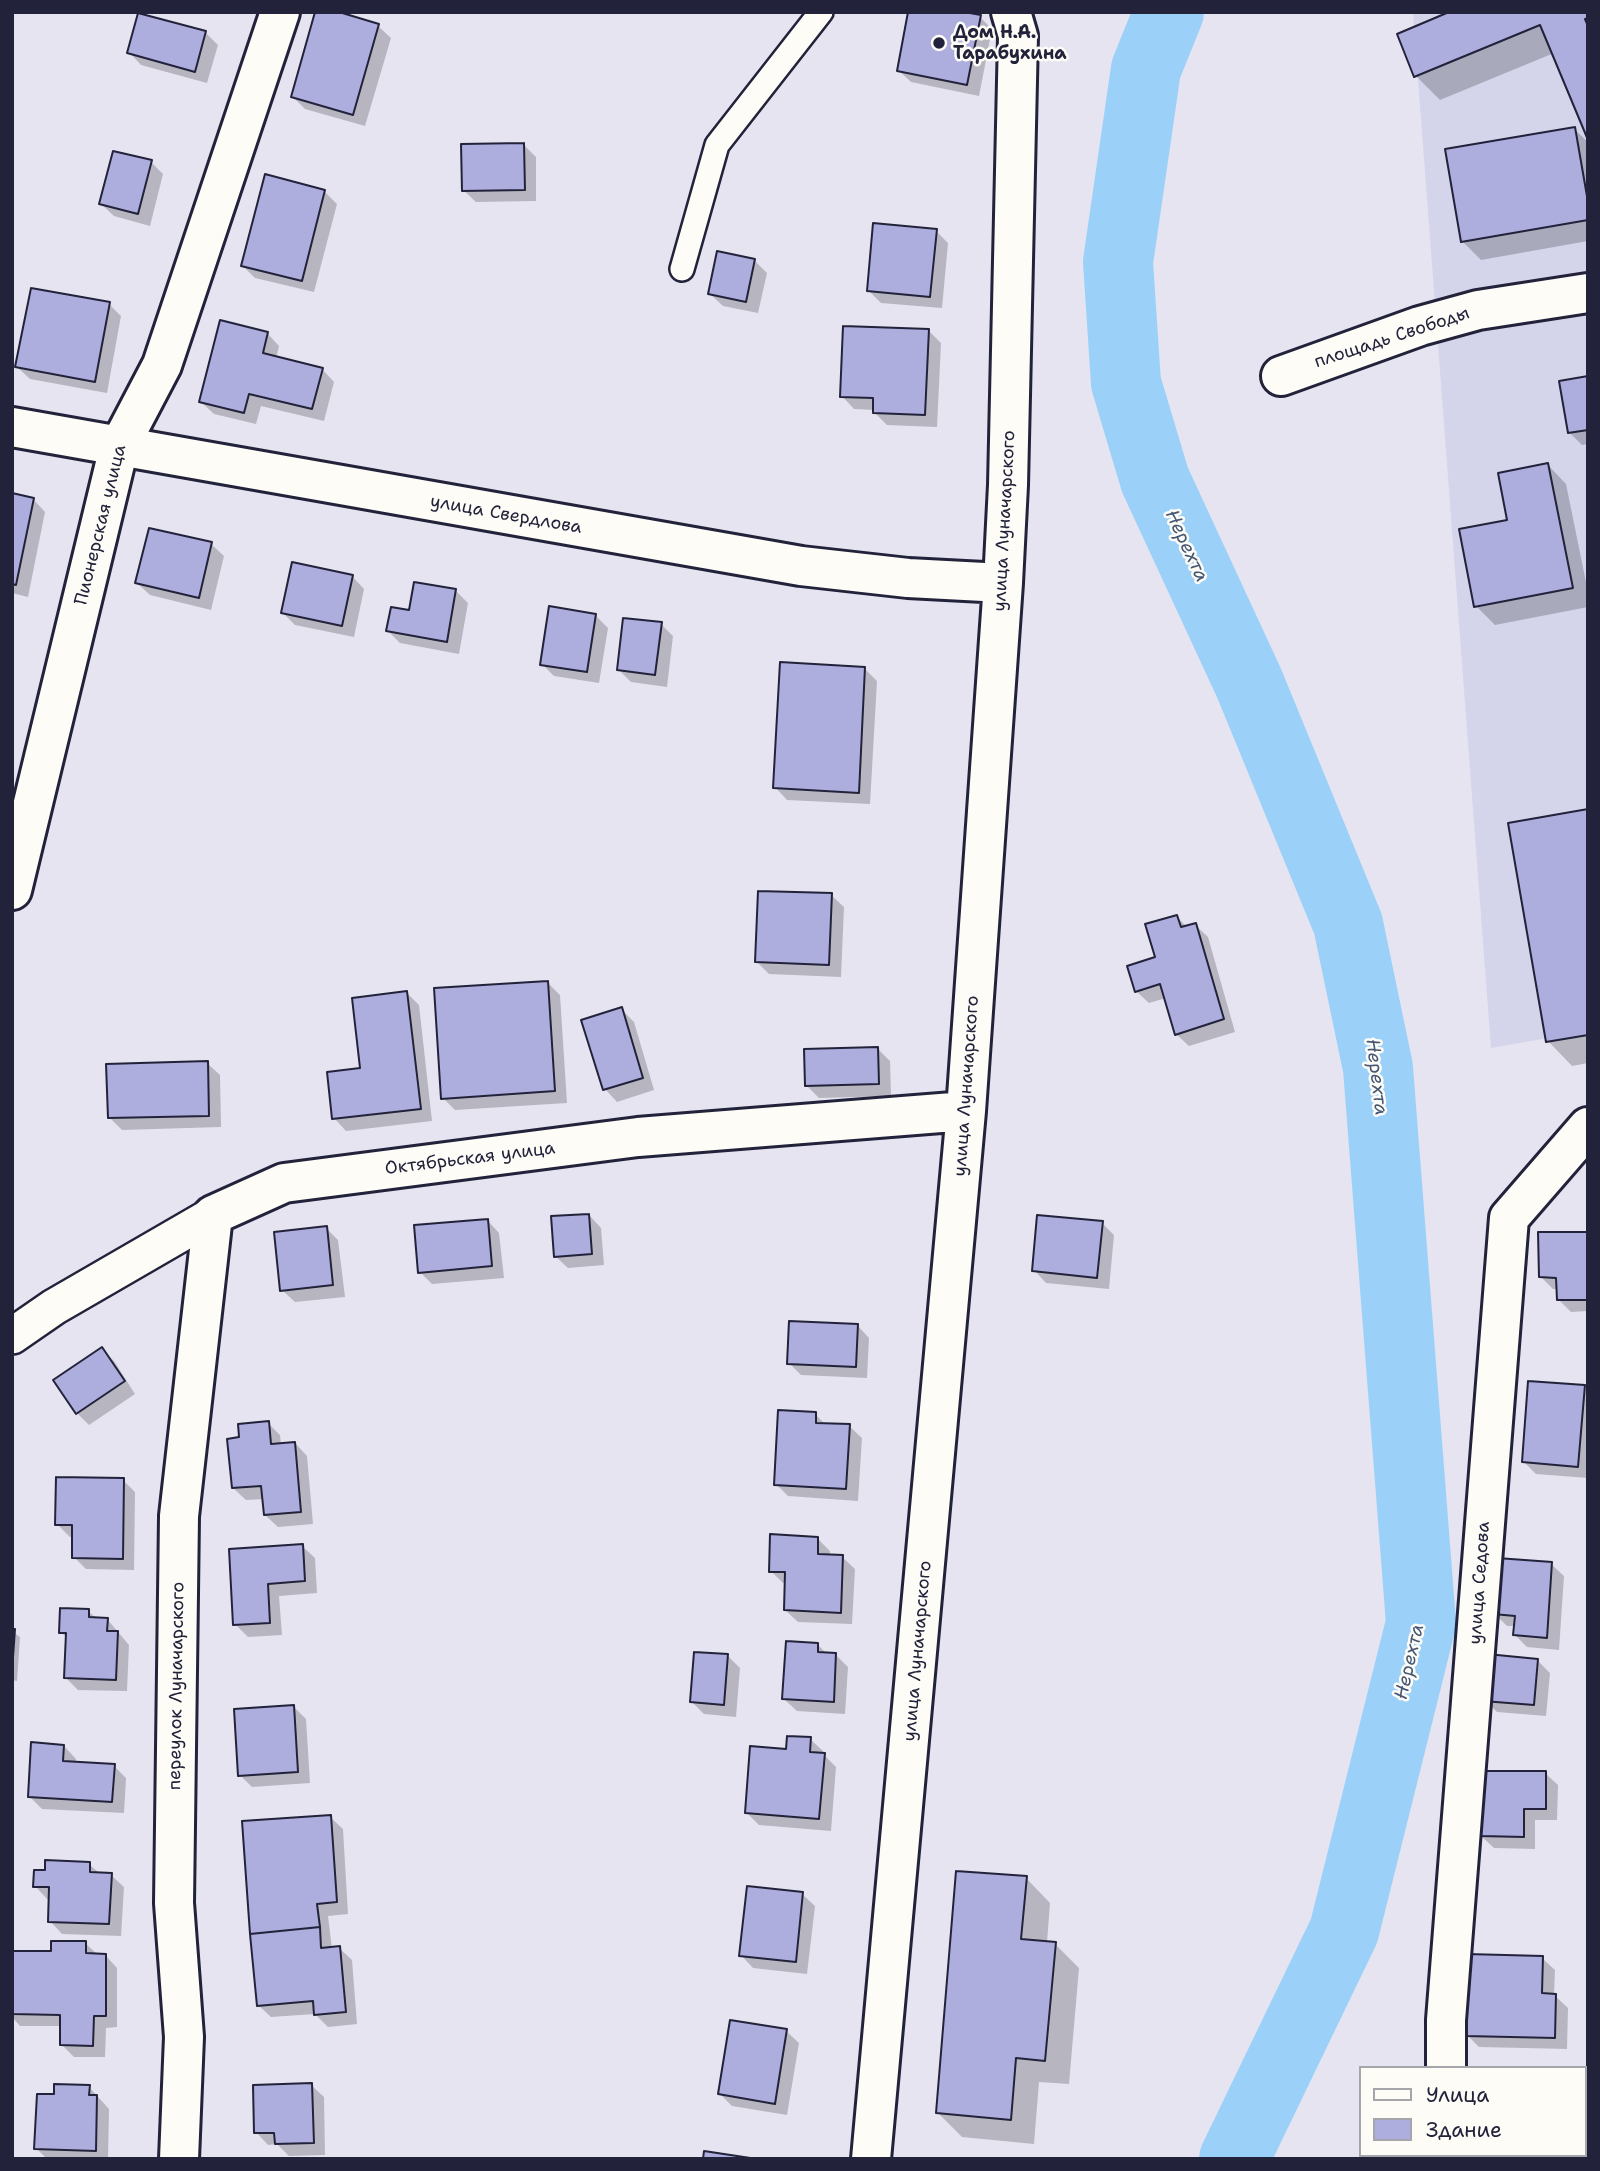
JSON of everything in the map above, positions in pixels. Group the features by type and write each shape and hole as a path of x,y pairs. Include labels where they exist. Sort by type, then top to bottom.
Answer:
{"street":[{"name":"Пионерская улица","path":"12,890 119,447 162,365 279,12"},
{"name":"улица Луначарского","path":"871,2159 966,1111 1003,583 1009,485 1018,36 1011,12"},
{"name":"площадь Свободы","path":"1281,376 1420,326 1478,310 1588,293"},
{"name":"улица Свердлова","path":"12,427 801,566 908,578 1003,583"},
{"name":"Октябрьская улица","path":"12,1336 54,1307 213,1215 284,1183 638,1137 966,1111"},
{"name":"улица Седова","path":"1446,2066 1446,2020 1509,1218 1588,1127"},
{"name":"переулок Луначарского","path":"179,2159 184,2037 174,1903 179,1516 213,1215"}],"lane":[{"path":"682,269 717,145 821,12"}],"shaded area":[{"path":"1413,12 1588,12 1588,1031 1491,1048"}],"building":[{"path":"315,12 339,12 379,24 353,115 291,97"},
{"name":"Дом Н.А. Тарабухина","path":"908,12 964,12 981,15 967,85 897,71"},
{"path":"1449,12 1588,12 1588,18 1585,19 1588,26 1588,140 1540,25 1414,77 1397,34"},
{"path":"138,13 206,31 195,72 127,53"},
{"path":"1575,127 1588,202 1588,220 1461,242 1445,149"},
{"path":"524,143 525,190 462,191 461,144"},
{"path":"113,151 152,160 138,214 99,204"},
{"path":"265,174 325,190 302,281 241,266"},
{"path":"873,223 937,229 930,297 867,291"},
{"path":"717,251 755,259 746,302 708,294"},
{"path":"31,288 110,302 95,382 15,367"},
{"path":"220,320 268,332 263,353 323,368 312,409 249,394 244,413 199,402"},
{"path":"843,326 929,329 925,415 873,413 873,398 840,397"},
{"path":"1588,376 1588,430 1568,433 1559,381"},
{"path":"1548,463 1573,588 1474,607 1459,529 1507,520 1498,473"},
{"path":"12,493 34,498 16,585 12,584"},
{"path":"149,528 212,542 199,598 135,583"},
{"path":"292,562 353,575 342,626 281,613"},
{"path":"414,582 456,589 447,642 386,631 391,607 409,610"},
{"path":"549,606 596,614 587,672 540,665"},
{"path":"623,618 662,622 655,675 617,670"},
{"path":"780,662 865,667 859,793 773,788"},
{"path":"1588,809 1588,1035 1546,1042 1508,823"},
{"path":"758,891 832,893 829,965 755,962"},
{"path":"1177,915 1181,927 1196,923 1224,1019 1175,1035 1160,984 1135,992 1127,966 1155,957 1145,924"},
{"path":"548,981 555,1091 441,1099 434,988"},
{"path":"407,991 421,1109 332,1119 327,1072 360,1068 352,998"},
{"path":"622,1007 643,1078 603,1090 581,1020"},
{"path":"878,1047 879,1084 805,1086 804,1049"},
{"path":"208,1061 209,1116 108,1118 106,1064"},
{"path":"589,1214 592,1254 554,1257 551,1216"},
{"path":"1037,1215 1103,1221 1097,1278 1032,1271"},
{"path":"488,1219 492,1266 418,1273 414,1225"},
{"path":"327,1226 333,1285 280,1291 274,1232"},
{"path":"1538,1232 1588,1232 1588,1300 1557,1300 1556,1278 1539,1277"},
{"path":"789,1321 858,1324 856,1367 787,1364"},
{"path":"102,1347 125,1381 76,1414 53,1380"},
{"path":"1528,1381 1585,1385 1578,1467 1522,1462"},
{"path":"778,1410 816,1412 816,1423 850,1424 846,1489 774,1485"},
{"path":"269,1421 271,1444 295,1442 301,1512 264,1515 261,1486 232,1488 227,1439 239,1437 238,1424"},
{"path":"56,1477 124,1478 123,1559 72,1558 72,1525 55,1525"},
{"path":"770,1534 818,1537 818,1554 843,1555 841,1613 784,1610 785,1572 769,1572"},
{"path":"303,1544 305,1581 268,1584 270,1623 233,1625 229,1549"},
{"path":"1497,1558 1552,1562 1547,1638 1513,1635 1515,1616 1493,1614"},
{"path":"60,1608 89,1609 89,1617 108,1618 107,1631 118,1631 116,1680 64,1678 66,1633 59,1633"},
{"path":"12,1629 15,1629 12,1672"},
{"path":"786,1641 818,1643 818,1652 836,1653 834,1702 782,1699"},
{"path":"694,1652 728,1654 724,1705 690,1702"},
{"path":"1487,1654 1538,1659 1534,1705 1483,1701"},
{"path":"294,1705 298,1772 238,1776 234,1709"},
{"path":"787,1736 811,1737 810,1752 825,1753 819,1819 745,1813 750,1746 786,1749"},
{"path":"31,1742 64,1745 63,1761 115,1764 112,1802 28,1797"},
{"path":"1480,1771 1546,1771 1546,1809 1524,1809 1524,1837 1480,1836"},
{"path":"331,1815 337,1902 317,1904 320,1927 250,1934 242,1821"},
{"path":"45,1860 90,1862 90,1872 112,1873 109,1924 48,1922 49,1887 33,1887 34,1870 45,1870"},
{"path":"956,1871 1027,1876 1021,1939 1056,1942 1045,2061 1016,2058 1011,2120 936,2113"},
{"path":"747,1886 803,1892 796,1962 739,1956"},
{"path":"320,1927 321,1948 340,1946 346,2012 314,2015 313,2001 257,2006 250,1934"},
{"path":"51,1941 86,1941 86,1953 106,1954 106,2016 94,2016 93,2046 60,2045 60,2015 12,2014 12,1951 51,1951"},
{"path":"1467,1954 1543,1956 1542,1993 1556,1994 1555,2038 1465,2036"},
{"path":"730,2020 787,2029 775,2104 718,2094"},
{"path":"312,2083 314,2143 275,2144 274,2133 254,2133 253,2085"},
{"path":"54,2084 90,2085 89,2095 97,2095 96,2151 34,2149 37,2094 54,2094"},
{"path":"704,2151 757,2159 703,2159"},
{"path":"1468,2157 1526,2157 1526,2159"}],"waterway":[{"name":"Нерехта","path":"1169,12 1146,69 1118,262 1126,383 1155,480 1249,683 1348,924 1378,1068 1421,1623 1344,1931 1234,2159"}],"place":[{"name":"Дом Н.А. Тарабухина","path":"939,43"}]}
